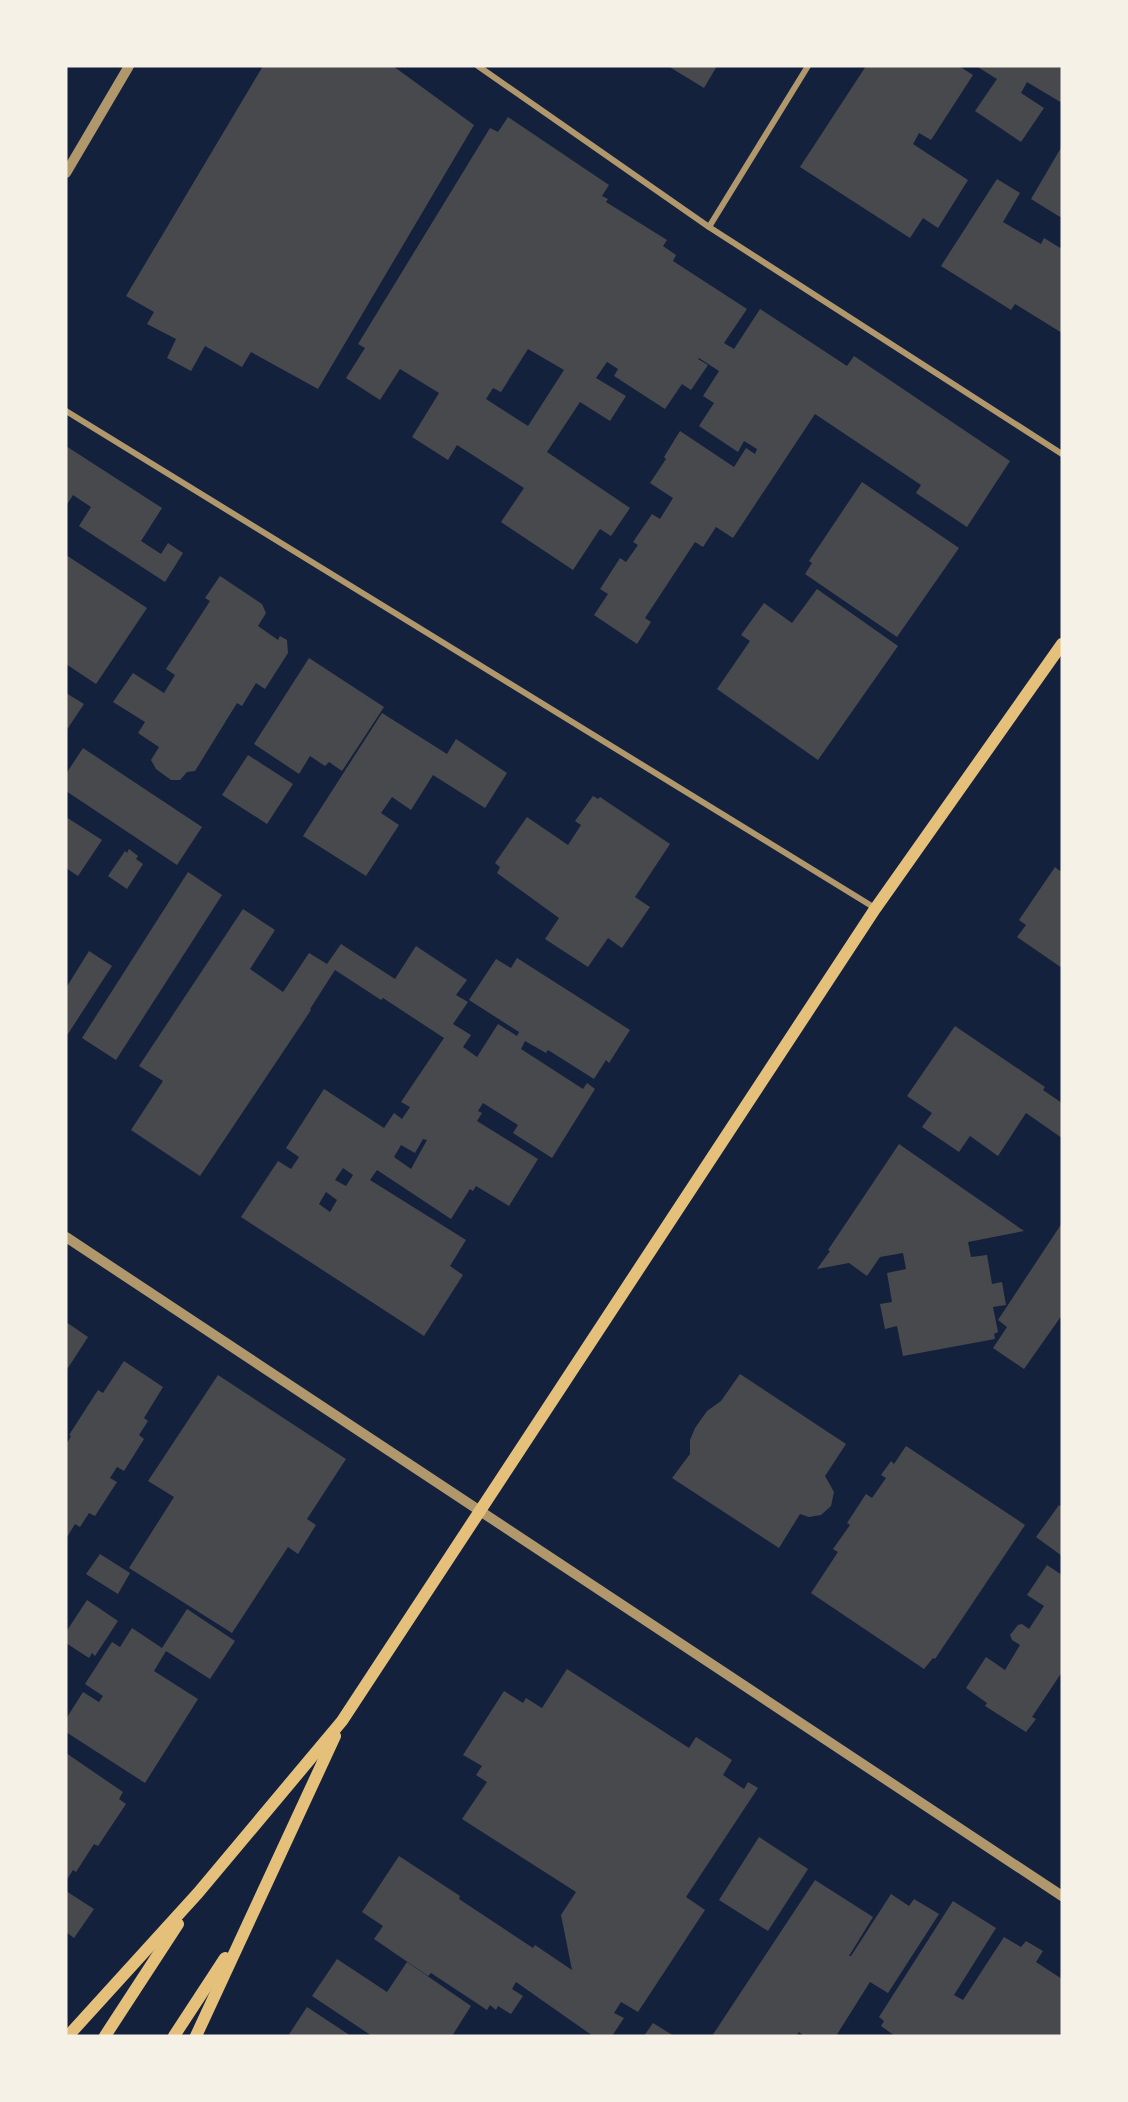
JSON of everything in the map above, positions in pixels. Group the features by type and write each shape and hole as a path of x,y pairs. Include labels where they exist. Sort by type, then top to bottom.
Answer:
{"main road":[{"path":"68,2036 198,1893 342,1721 875,909 1062,644"},
{"path":"196,2036 342,1721"},
{"path":"105,2036 198,1893"},
{"path":"174,2036 247,1924"}],"street":[{"path":"66,173 129,66"},
{"path":"478,66 709,227 1062,454"},
{"path":"709,227 807,66"},
{"path":"66,411 875,909"},
{"path":"66,1237 1062,1896"}],"building":[{"path":"263,66 393,66 474,125 318,389 251,352 242,367 205,346 191,371 167,358 176,339 147,324 154,312 126,296"},
{"path":"668,66 717,66 704,88"},
{"path":"866,66 959,66 973,75 931,140 919,133 913,144 968,180 938,228 923,218 910,238 800,167"},
{"path":"976,66 1062,66 1062,103 1027,82 1021,93 1044,108 1021,142 975,111 997,79"},
{"path":"508,117 609,185 602,196 608,199 606,202 667,240 663,246 676,255 673,261 747,309 724,343 734,349 760,309 847,366 854,356 1010,461 967,527 916,493 921,485 815,414 733,538 716,527 703,547 695,542 645,618 651,622 637,644 594,615 608,594 600,589 620,558 626,562 638,545 633,542 652,514 660,519 673,498 650,483 666,459 664,457 680,431 734,467 746,448 755,454 757,449 744,441 738,452 699,426 714,403 703,396 719,371 699,358 708,365 691,390 682,384 665,409 614,376 618,369 607,362 596,378 626,396 610,421 580,402 547,452 630,508 611,536 600,529 573,570 501,522 524,488 457,445 448,460 412,437 439,393 400,369 380,400 346,378 365,348 358,344 490,128 498,132","holes":["528,349 564,370 528,426 486,399 493,388 501,392"]},
{"path":"1062,146 1062,214 1060,217 1031,199"},
{"path":"997,179 1020,193 1003,222 1041,244 1044,238 1062,249 1062,333 1015,304 1011,310 941,266"},
{"path":"66,446 162,508 141,541 161,554 168,543 183,553 165,582 79,526 91,507 73,495 66,506"},
{"path":"862,482 959,548 897,637 805,574 812,563 809,561"},
{"path":"66,555 147,608 96,684 66,664"},
{"path":"220,576 262,604 266,613 258,626 278,640 280,636 287,640 288,653 265,689 256,683 242,706 237,703 195,771 187,772 180,780 171,780 156,769 151,760 159,747 138,733 145,722 113,702 133,673 164,693 175,675 166,669 210,601 205,598"},
{"path":"817,589 898,646 818,760 717,689 750,641 741,635 764,603 792,623"},
{"path":"309,658 384,707 342,771 329,762 325,766 310,756 299,774 254,744"},
{"path":"66,693 84,704 66,731"},
{"path":"382,713 447,754 456,739 507,773 485,808 433,775 411,810 392,797 381,813 399,825 366,876 303,836"},
{"path":"83,748 202,827 177,865 66,791 66,774"},
{"path":"248,755 293,784 267,824 222,795"},
{"path":"593,796 598,799 600,797 670,844 635,897 650,907 622,948 608,938 588,967 545,939 559,918 497,873 500,867 495,863 527,817 568,845 581,825 575,821"},
{"path":"66,817 102,840 78,876 66,868"},
{"path":"129,849 138,856 136,859 143,864 127,889 108,876 125,851 127,853"},
{"path":"1055,867 1060,871 1062,868 1062,968 1017,937 1026,925 1019,920"},
{"path":"188,872 222,895 116,1060 82,1038"},
{"path":"243,909 275,930 250,969 283,992 309,953 327,964 341,944 395,979 416,946 467,980 456,995 468,1002 453,1024 471,1035 463,1047 477,1057 498,1024 517,1036 519,1032 469,1000 496,959 511,968 517,958 630,1030 609,1063 606,1060 594,1079 548,1050 546,1053 525,1041 521,1049 583,1089 587,1083 595,1089 552,1158 513,1133 518,1125 483,1103 478,1111 482,1113 477,1121 538,1159 509,1206 476,1186 473,1191 470,1189 451,1219 377,1170 370,1180 466,1240 450,1266 463,1275 424,1336 241,1217 278,1161 291,1169 299,1157 286,1148 324,1089 384,1128 394,1113 402,1119 410,1107 401,1102 444,1038 335,970 311,1010 200,1176 131,1130 163,1081 139,1066","holes":["423,1139 427,1140 411,1169 394,1157 401,1145 415,1153","343,1168 353,1175 346,1186 335,1180","326,1192 337,1200 330,1212 319,1204"]},
{"path":"89,951 112,966 66,1037 66,988"},
{"path":"955,1026 1045,1087 1043,1090 1062,1103 1062,1138 1026,1113 998,1156 970,1136 959,1152 922,1127 932,1113 907,1096"},
{"path":"899,1144 1024,1231 968,1242 971,1257 987,1255 992,1284 1002,1282 1006,1305 993,1307 998,1332 994,1334 995,1339 903,1356 897,1326 885,1329 880,1304 892,1302 887,1273 906,1269 903,1253 880,1257 867,1276 849,1263 817,1269"},
{"path":"1062,1223 1062,1315 1024,1369 993,1348 1007,1327 998,1320"},
{"path":"66,1322 88,1337 66,1371"},
{"path":"124,1361 163,1387 144,1418 148,1421 139,1435 144,1439 124,1471 117,1467 110,1478 117,1482 95,1516 89,1513 80,1527 75,1524 66,1539 66,1445 71,1436 69,1435 98,1390 103,1393"},
{"path":"740,1374 846,1444 825,1476 834,1492 831,1506 821,1515 809,1517 800,1514 779,1548 672,1478 690,1454 690,1440 695,1428 707,1411 721,1401"},
{"path":"218,1375 346,1459 307,1519 316,1525 298,1554 288,1547 232,1633 129,1568 174,1497 148,1481"},
{"path":"906,1446 1025,1525 935,1659 933,1658 924,1669 811,1593 838,1552 833,1549 850,1525 847,1523 866,1494 872,1498 886,1478 881,1475 891,1461 894,1464"},
{"path":"1059,1505 1062,1507 1062,1556 1036,1537"},
{"path":"100,1554 130,1573 118,1594 86,1574"},
{"path":"1047,1565 1062,1575 1062,1672 1032,1717 1036,1719 1026,1732 985,1706 987,1703 966,1688 986,1657 1005,1670 1020,1645 1012,1640 1010,1635 1018,1625 1022,1624 1029,1629 1044,1606 1027,1595"},
{"path":"87,1600 118,1621 95,1656 92,1653 89,1658 66,1643 66,1632"},
{"path":"187,1609 235,1641 210,1679 166,1651 154,1671 198,1699 145,1783 66,1732 66,1719 83,1692 99,1702 103,1696 85,1684 112,1642 120,1647 132,1628 162,1648"},
{"path":"567,1669 689,1748 696,1737 732,1760 723,1775 744,1789 748,1782 758,1788 686,1897 705,1910 638,2012 621,2002 614,2013 624,2018 612,2036 593,2036 516,1982 512,1989 523,1996 511,2014 498,2006 496,2010 490,2005 487,2010 431,1973 428,1976 374,1939 383,1926 362,1912 399,1856 533,1948 535,1945 572,1970 561,1915 576,1892 462,1819 487,1782 476,1775 482,1766 463,1755 504,1691 523,1703 526,1698 542,1708"},
{"path":"66,1753 123,1792 119,1799 126,1804 98,1846 94,1844 76,1872 73,1870 66,1881"},
{"path":"759,1837 808,1869 768,1931 719,1900"},
{"path":"815,1880 873,1917 849,1956 891,1894 909,1906 914,1899 939,1914 888,1993 870,1982 836,2036 804,2036 799,2032 796,2036 712,2036"},
{"path":"66,1891 94,1909 74,1938 66,1932"},
{"path":"953,1901 996,1928 954,1995 963,2000 1004,1937 1021,1947 1026,1941 1043,1951 1036,1962 1062,1979 1062,2036 895,2036 881,2026 884,2021 879,2017"},
{"path":"337,1959 387,1992 407,1962 471,2006 452,2036 372,2036 312,1996"},
{"path":"307,2007 351,2036 288,2036"},
{"path":"653,2023 674,2036 644,2036"}]}
